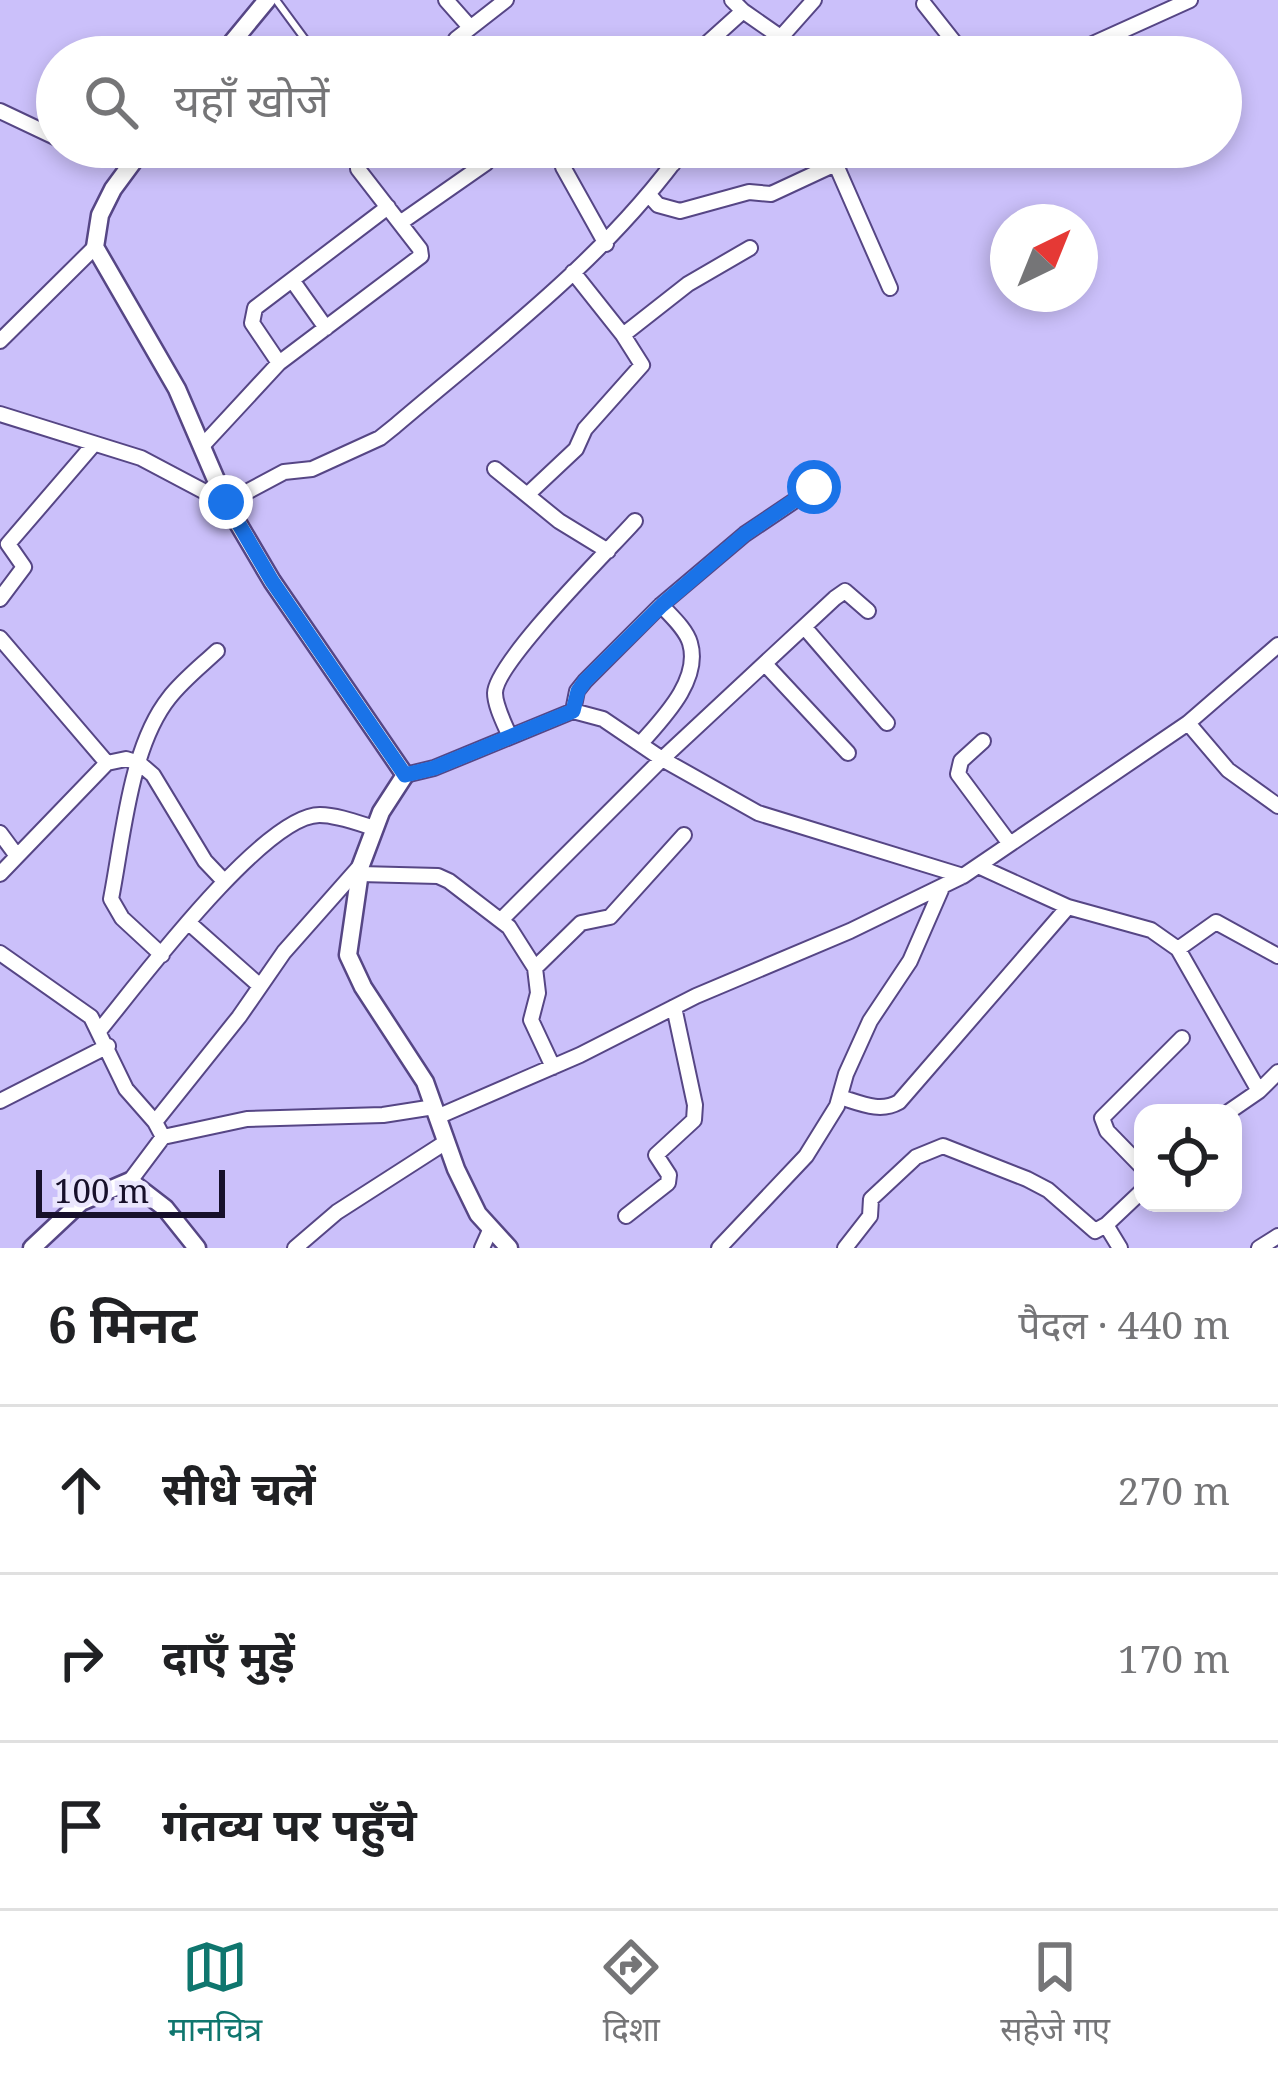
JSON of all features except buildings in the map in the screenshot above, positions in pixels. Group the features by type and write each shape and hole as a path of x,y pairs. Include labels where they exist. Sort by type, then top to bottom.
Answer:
{"street":[{"path":"239,36 272,0"},
{"path":"446,0 469,26"},
{"path":"459,36 506,0"},
{"path":"710,36 737,5 782,36 814,0"},
{"path":"1110,36 1190,0"},
{"path":"924,4 949,36"},
{"path":"0,111 36,128"},
{"path":"0,341 95,247 100,215 127,168"},
{"path":"400,223 480,168"},
{"path":"564,168 606,244"},
{"path":"226,502 284,472 312,469 380,438 606,244 670,168"},
{"path":"650,196 658,205 680,211 749,192 771,194 829,168"},
{"path":"837,168 890,288"},
{"path":"203,445 279,363 421,256 358,169"},
{"path":"279,363 251,316 255,308 388,207"},
{"path":"95,247 177,389 226,502 272,581 405,775"},
{"path":"623,335 688,284 750,248"},
{"path":"527,495 575,449 584,429 642,365 574,272"},
{"path":"292,280 326,328"},
{"path":"0,414 141,458 226,502"},
{"path":"0,599 24,567 8,544 94,444"},
{"path":"495,469 559,521 608,551"},
{"path":"573,711 585,681 662,605 745,534 814,487"},
{"path":"509,737 494,694 500,677 536,629 635,521"},
{"path":"501,920 662,759 845,591 868,611"},
{"path":"641,742 683,692 692,655 689,638 662,605"},
{"path":"806,629 887,723"},
{"path":"0,638 107,763"},
{"path":"32,1248 81,1202 130,1181 164,1137 247,1119 435,1112 553,1067 674,1007 941,889 1189,723 1278,645"},
{"path":"162,955 122,918 111,899 139,763 154,721 170,696 217,651"},
{"path":"765,664 848,753"},
{"path":"508,1248 472,1203 424,1082 348,955 361,870 374,828 405,775 434,768 573,711 603,719 662,759 758,813 963,876"},
{"path":"1189,723 1238,779 1278,806"},
{"path":"983,741 961,760 958,774 1010,844"},
{"path":"0,874 107,763 126,759 139,763 161,785 205,862 224,881"},
{"path":"99,1031 224,881 282,832 320,814 374,828"},
{"path":"0,833 17,856"},
{"path":"536,968 581,922 610,917 684,835"},
{"path":"978,866 1068,907 1151,930 1178,949 1259,1091"},
{"path":"361,870 438,876 501,920 536,968 538,993 531,1020 553,1067"},
{"path":"155,1122 284,952 361,870"},
{"path":"719,1248 806,1156 840,1096 871,1021 910,961 941,889"},
{"path":"840,1096 875,1107 889,1108 899,1102 1068,907"},
{"path":"189,922 260,986"},
{"path":"1178,949 1216,922 1278,956"},
{"path":"0,952 84,1011 108,1046 126,1089 164,1137"},
{"path":"626,1216 668,1183 669,1175 656,1155 694,1120 674,1007"},
{"path":"1134,1159 1107,1131 1102,1118 1182,1038"},
{"path":"0,1101 108,1046"},
{"path":"1240,1104 1278,1072"},
{"path":"295,1248 337,1212 446,1142"},
{"path":"845,1248 870,1216 872,1198 916,1157 944,1146 1027,1179 1095,1231 1134,1199"},
{"path":"130,1181 165,1208 197,1248"},
{"path":"1106,1225 1122,1247"},
{"path":"482,1248 491,1228"},
{"path":"1259,1248 1278,1236"}],"lane":[{"path":"272,0 301,36"}],"route":[{"path":"226,502 272,581 405,775 434,768 573,711 585,681 662,605 745,534 814,487"}]}
